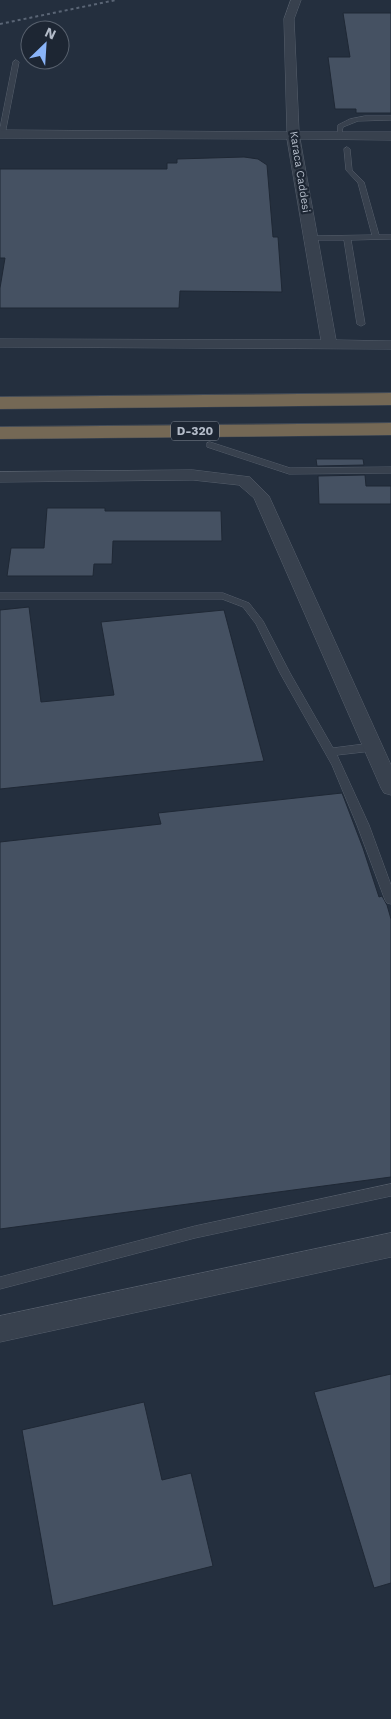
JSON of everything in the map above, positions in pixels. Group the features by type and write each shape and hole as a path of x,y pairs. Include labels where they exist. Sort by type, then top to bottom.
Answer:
{"highway":[{"path":"0,403 391,399"},
{"name":"D-320","path":"0,416 391,412"},
{"name":"D-320","path":"0,433 391,429"},
{"path":"0,446 391,443"}],"street":[{"name":"Karaca Caddesi","path":"296,0 289,19 293,135 329,345"},
{"path":"1,134 391,136"},
{"path":"0,343 391,345"},
{"path":"0,477 193,475 244,481 261,496 391,788"},
{"path":"0,1329 391,1245"}],"lane":[{"path":"1,134 16,62"},
{"path":"339,136 340,126 348,121 363,118 391,118"},
{"path":"347,149 349,170 361,182 376,237"},
{"path":"347,237 361,324"},
{"path":"311,238 391,237"},
{"path":"210,444 289,471 391,470"},
{"path":"0,596 223,596 246,606 260,622 285,674 331,753 363,825 391,900"},
{"path":"331,753 339,750 372,747"},
{"path":"0,1283 195,1232 391,1190"}],"building":[{"path":"343,13 391,13 391,113 356,113 356,109 335,109 328,57 350,57"},
{"path":"244,157 258,159 267,165 273,237 278,237 282,292 180,291 179,308 0,308 0,288 5,258 0,258 0,169 167,169 167,163 177,163 177,159"},
{"path":"316,459 363,459 364,465 317,466"},
{"path":"365,475 366,486 391,486 391,504 319,504 318,476"},
{"path":"47,508 105,508 105,511 221,511 222,541 113,541 112,564 94,564 93,576 7,576 11,548 44,548"},
{"path":"29,607 41,702 114,695 101,622 224,610 264,761 0,789 0,610"},
{"path":"342,793 379,897 382,896 387,905 391,919 391,1177 0,1229 0,842 161,824 158,813"},
{"path":"391,1374 391,1583 374,1588 314,1392"},
{"path":"144,1402 162,1480 191,1473 213,1566 53,1606 22,1430"}],"railway":[{"path":"0,24 116,0"}]}
